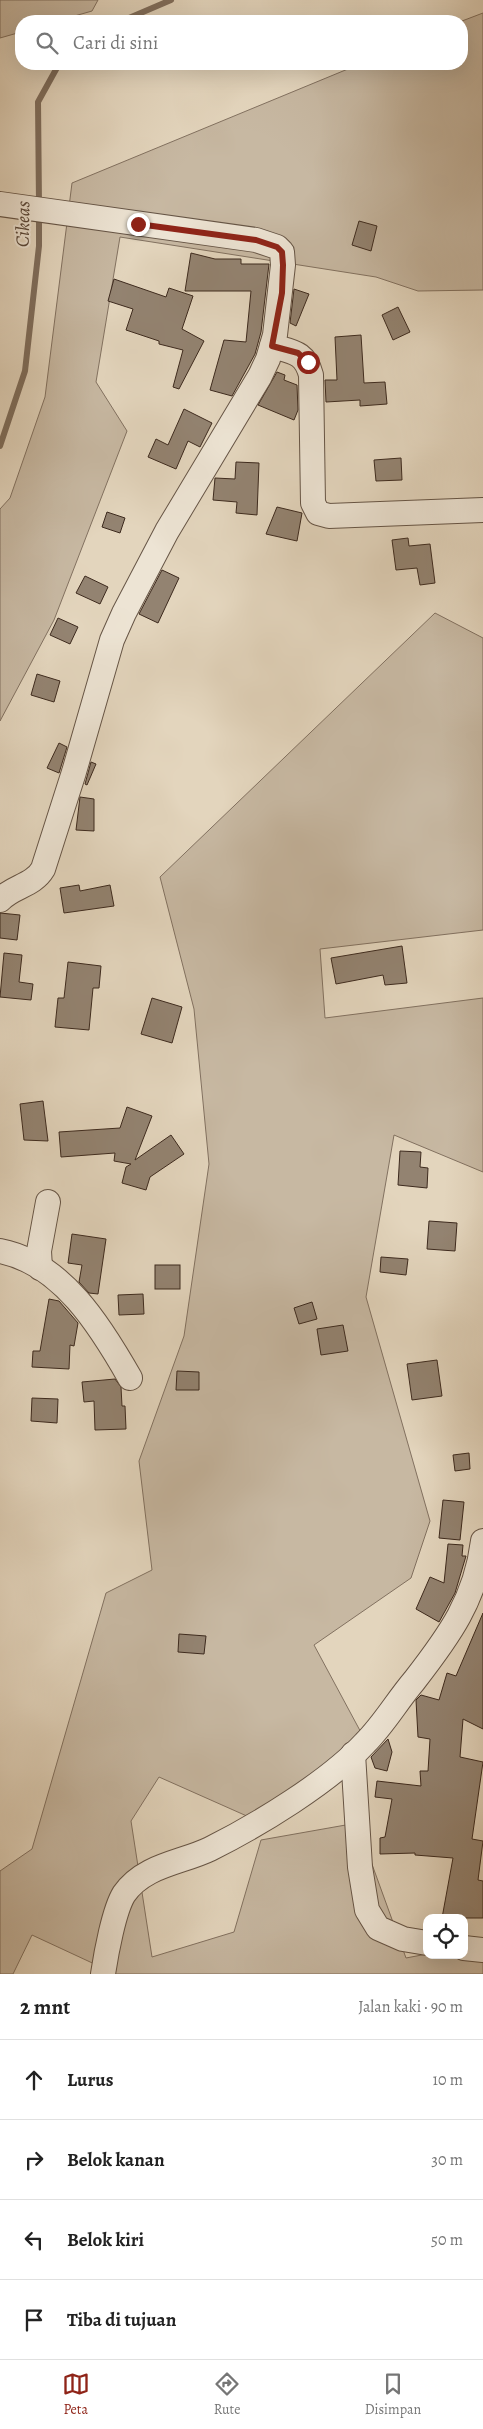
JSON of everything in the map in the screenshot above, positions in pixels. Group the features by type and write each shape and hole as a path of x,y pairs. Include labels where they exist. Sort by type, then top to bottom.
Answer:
{"street":[{"path":"0,900 9,892 32,882 43,870 74,772 112,640 167,531 260,376 272,346 282,293 283,265 282,252 277,247 256,240 2,205"},
{"path":"272,346 298,353 308,362 311,375 313,503 318,513 328,516 483,510"},
{"path":"40,1268 38,1251 48,1202"},
{"path":"0,1251 29,1261 40,1268 80,1302 107,1337 130,1378"},
{"path":"103,1974 119,1906 124,1894 140,1878 166,1864 208,1850 323,1779 353,1754 381,1725 456,1622 471,1595 480,1568 483,1541"},
{"path":"353,1754 360,1867 367,1910 378,1928 403,1939 423,1942"},
{"path":"468,1948 483,1950"}],"shaded area":[{"path":"0,0 98,0 92,11 78,15 15,15 15,34 0,38"},
{"path":"483,13 483,290 418,291 376,277 120,237 96,382 127,431 54,620 0,721 0,509 10,498 45,397 72,183 345,70 468,70 468,19"},
{"path":"435,613 483,638 483,930 320,949 325,1018 483,998 483,1172 394,1135 366,1297 430,1521 411,1578 314,1645 364,1738 363,1763 249,1817 159,1777 131,1821 152,1957 234,1932 261,1840 357,1823 406,1958 423,1955 423,1959 468,1959 468,1952 483,1943 483,1974 116,1974 32,1935 13,1974 0,1974 0,1871 32,1849 106,1593 152,1570 139,1461 184,1336 209,1164 194,1009 160,877"}],"building":[{"path":"359,221 377,226 371,251 352,245"},
{"path":"191,253 215,259 241,259 241,264 269,264 261,332 255,354 232,396 210,390 224,340 246,342 251,291 185,291"},
{"path":"114,279 166,297 169,288 193,296 182,329 204,341 179,389 173,387 183,350 159,344 159,341 126,330 133,309 108,301"},
{"path":"294,289 309,294 296,326 290,323"},
{"path":"398,307 410,332 393,340 382,315"},
{"path":"361,335 364,383 385,382 387,404 360,406 360,400 326,402 325,380 337,380 335,337"},
{"path":"277,372 285,375 284,380 297,385 298,410 294,420 258,405"},
{"path":"184,409 212,423 200,447 188,441 176,469 148,457 156,439 168,445"},
{"path":"401,458 402,480 376,481 374,460"},
{"path":"236,462 259,463 257,515 236,513 237,502 213,500 215,478 235,479"},
{"path":"277,507 302,513 297,541 266,534"},
{"path":"107,512 125,518 120,533 102,527"},
{"path":"408,538 409,546 430,544 435,583 420,585 417,568 396,570 392,540"},
{"path":"162,570 179,578 158,623 139,614"},
{"path":"85,576 108,587 100,604 76,593"},
{"path":"58,618 78,627 70,644 50,635"},
{"path":"37,674 60,681 54,702 31,695"},
{"path":"59,743 67,747 59,773 47,768"},
{"path":"91,762 96,764 87,785 85,784"},
{"path":"80,797 94,799 94,831 76,830"},
{"path":"79,885 80,891 110,885 114,906 64,913 60,888"},
{"path":"0,913 20,915 17,940 0,938"},
{"path":"402,946 407,983 385,985 383,975 336,984 331,958"},
{"path":"4,953 22,955 19,982 33,984 31,1000 0,997"},
{"path":"68,962 101,966 99,988 93,988 89,1030 55,1027 58,998 64,998"},
{"path":"152,998 182,1007 172,1043 141,1034"},
{"path":"43,1101 48,1141 24,1140 20,1104"},
{"path":"127,1107 152,1116 135,1160 171,1135 184,1154 150,1177 146,1190 122,1183 126,1167 131,1164 114,1161 115,1153 61,1157 59,1132 120,1128"},
{"path":"400,1151 421,1152 420,1167 428,1168 427,1188 398,1185"},
{"path":"429,1221 457,1223 455,1251 427,1249"},
{"path":"72,1234 106,1239 98,1294 89,1293 79,1282 82,1265 68,1263"},
{"path":"381,1257 408,1259 406,1275 380,1272"},
{"path":"155,1265 180,1265 180,1289 155,1289"},
{"path":"143,1294 144,1314 119,1315 118,1295"},
{"path":"49,1299 59,1301 78,1323 74,1346 70,1345 69,1369 32,1367 33,1351 40,1351"},
{"path":"312,1302 317,1319 299,1324 294,1308"},
{"path":"343,1325 348,1351 321,1355 317,1329"},
{"path":"437,1360 442,1396 412,1400 407,1364"},
{"path":"177,1371 199,1372 199,1390 176,1390"},
{"path":"115,1379 121,1387 122,1406 125,1406 126,1429 95,1430 94,1401 84,1402 82,1382"},
{"path":"32,1398 58,1399 57,1423 31,1421"},
{"path":"469,1453 470,1469 455,1471 453,1455"},
{"path":"443,1500 464,1502 460,1540 439,1538"},
{"path":"448,1544 463,1545 462,1556 466,1556 455,1593 439,1622 416,1609 430,1577 444,1583"},
{"path":"483,1613 483,1729 463,1719 460,1757 483,1762 472,1839 483,1841 478,1880 483,1881 483,1918 468,1918 468,1914 443,1914 453,1858 415,1855 415,1853 380,1854 380,1838 385,1837 392,1799 375,1797 377,1781 421,1786 420,1771 428,1771 430,1739 418,1737 416,1700 421,1695 439,1700 447,1673 456,1676"},
{"path":"179,1634 206,1636 204,1654 178,1652"},
{"path":"388,1739 392,1752 387,1771 375,1768 371,1757"}],"waterway":[{"name":"Cikeas","path":"136,15 171,0"},
{"name":"Cikeas","path":"39,204 38,102 56,70"},
{"name":"Cikeas","path":"0,446 25,371 39,246 39,214"}],"route":[{"path":"138,224 256,240 277,247 282,252 282,293 272,346 298,353 308,362"}]}
